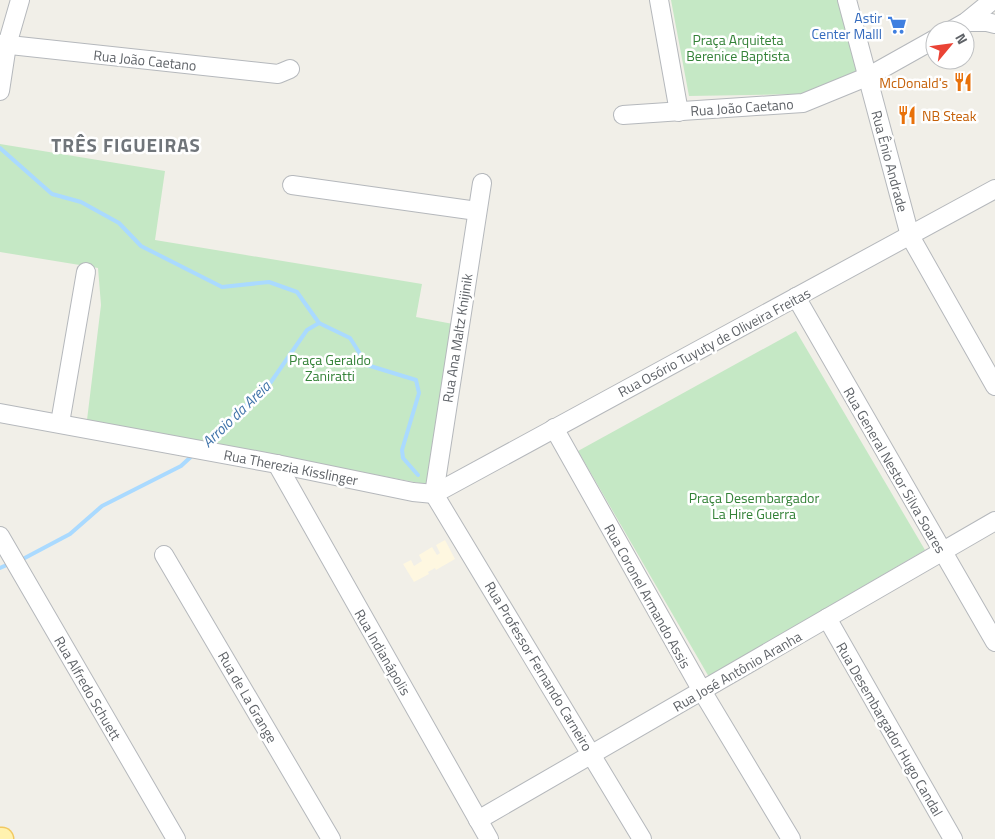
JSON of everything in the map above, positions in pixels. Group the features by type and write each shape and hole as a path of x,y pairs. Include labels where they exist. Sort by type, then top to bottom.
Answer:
{"street":[{"path":"0,91 4,44 20,0"},
{"path":"659,0 679,112"},
{"name":"Rua Ênio Andrade","path":"847,0 869,76 910,236 995,386"},
{"path":"967,20 993,0"},
{"path":"975,24 987,22 995,24"},
{"path":"859,42 877,57 895,62"},
{"name":"Rua João Caetano","path":"4,44 278,74 290,69"},
{"name":"Rua João Caetano","path":"623,115 803,103 869,76 925,46"},
{"name":"Rua Ana Maltz Knijinik","path":"434,494 482,183"},
{"path":"292,185 477,211"},
{"name":"Rua Osório Tuyuty de Oliveira Freitas","path":"434,494 995,189"},
{"path":"60,423 86,272"},
{"name":"Rua General Nestor Silva Soares","path":"796,297 995,642"},
{"name":"Rua Therezia Kisslinger","path":"0,413 277,464 413,492 434,494"},
{"name":"Rua Coronel Armando Assis","path":"554,428 702,691 790,839"},
{"name":"Rua Indianápolis","path":"277,464 490,839"},
{"name":"Rua Professor Fernando Carneiro","path":"434,494 642,839"},
{"name":"Rua José Antônio Aranha","path":"478,820 995,521"},
{"name":"Rua Alfredo Schuett","path":"0,536 176,839"},
{"name":"Rua de La Grange","path":"164,555 331,839"},
{"name":"Rua Desembargador Hugo Candal","path":"826,618 953,839"}],"shaded area":[{"path":"445,540 455,559 436,570 435,568 428,572 429,574 414,582 403,564 411,560 414,566 422,561 419,555 432,547 437,555 440,553 436,545"}],"green space":[{"name":"Praça Arquiteta Berenice Baptista","path":"671,0 840,0 861,73 800,94 689,96"},
{"name":"Praça Geraldo Zaniratti","path":"0,144 165,171 155,240 422,284 416,317 453,324 430,485 87,420 101,305 98,268 0,252"},
{"name":"Praça Desembargador La Hire Guerra","path":"796,331 925,550 709,677 578,451"}],"waterway":[{"path":"0,148 52,194 81,202 119,223 141,246 222,287 269,282 297,292 319,323"},
{"name":"Arroio da Areia","path":"203,445 271,382 307,330 319,323 350,338 367,365 416,380 419,393 402,450 403,458 418,475"},
{"name":"Arroio da Areia","path":"21,560 70,534 102,506 181,466 195,453"},
{"name":"Arroio da Areia","path":"0,568 9,564"}],"place":[{"name":"Astir Center Malll","path":"897,25"},
{"name":"McDonald's","path":"963,82"},
{"name":"NB Steak","path":"907,115"}],"district":[{"name":"TRÊS FIGUEIRAS","path":"126,144"}]}
